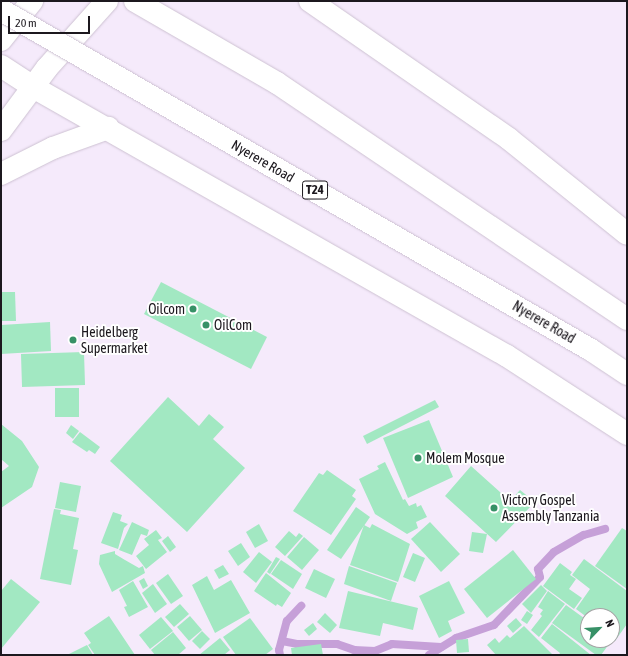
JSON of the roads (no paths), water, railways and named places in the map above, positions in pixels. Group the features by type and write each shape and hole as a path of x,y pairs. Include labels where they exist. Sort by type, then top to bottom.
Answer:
{"main road":[{"path":"1,40 32,1"},
{"path":"1,130 34,87 107,1"},
{"path":"135,1 277,83 627,319"},
{"path":"310,1 509,139 627,234"},
{"name":"Nyerere Road","path":"1,10 585,346 627,374"},
{"path":"1,66 34,87 507,356 627,434"},
{"path":"1,174 53,148 108,128"}],"waterway":[{"path":"429,655 456,638 494,625 540,577 538,569 554,552 584,535 605,529"},
{"path":"280,655 279,650 287,621 301,606"},
{"path":"282,641 297,644 337,644 354,650 375,651 392,644 441,647"}],"place":[{"name":"Oilcom","path":"193,309"},
{"name":"OilCom","path":"206,325"},
{"name":"Heidelberg Supermarket","path":"73,340"},
{"name":"Molem Mosque","path":"418,458"},
{"name":"Victory Gospel Assembly Tanzania","path":"494,508"}]}
